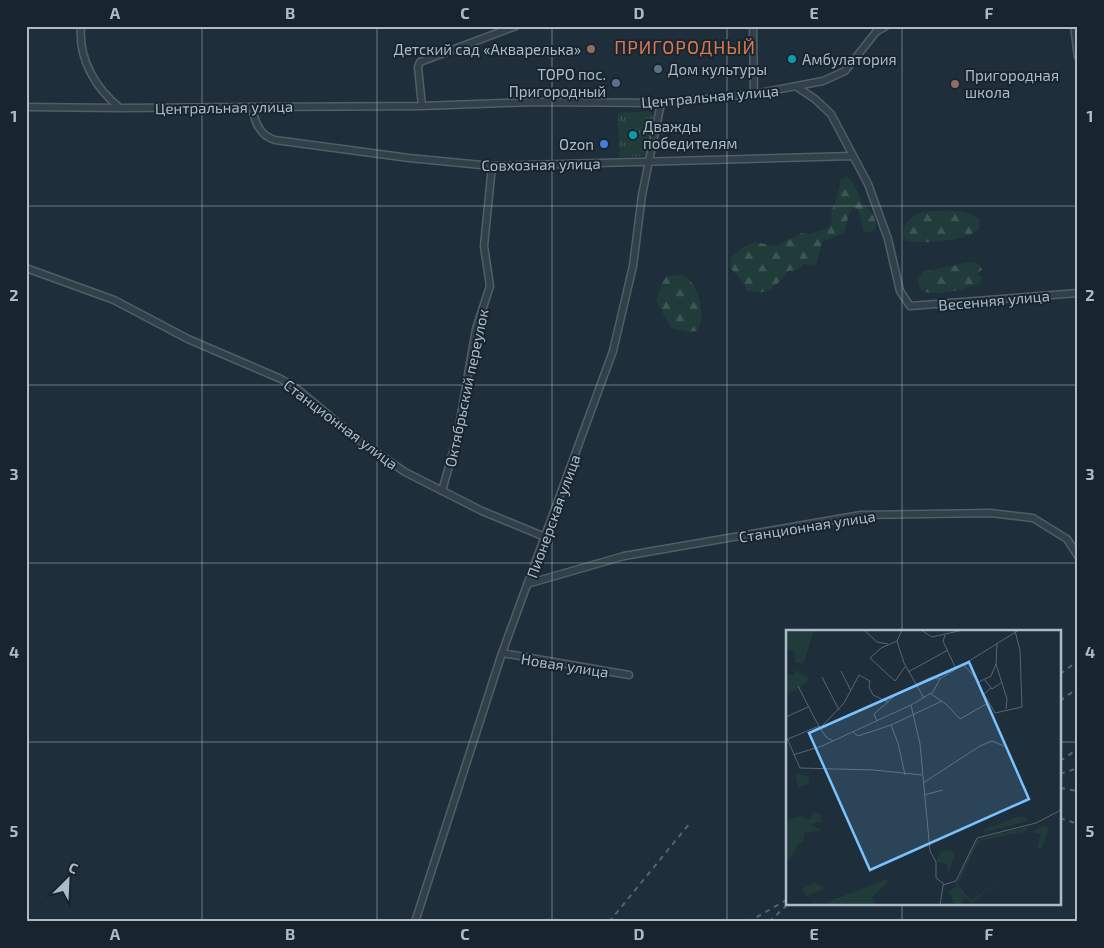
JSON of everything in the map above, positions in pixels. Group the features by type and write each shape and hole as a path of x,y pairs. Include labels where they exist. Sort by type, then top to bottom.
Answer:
{"street":[{"path":"81,26 83,52 94,80 102,92 120,108"},
{"path":"422,106 418,67 420,62 516,26"},
{"path":"753,26 754,94"},
{"name":"Центральная улица","path":"26,107 422,106 533,102 661,102 754,94 823,81 845,70 876,32 886,26"},
{"path":"1074,26 1078,57"},
{"path":"797,87 826,109 853,156"},
{"name":"Пионерская улица","path":"415,922 502,654 613,351 633,266 642,195 661,102"},
{"name":"Совхозная улица","path":"252,107 260,130 266,137 275,140 409,158 492,166 853,156"},
{"name":"Весенняя улица","path":"853,156 876,202 900,291 910,306 1078,293"},
{"name":"Октябрьский переулок","path":"442,491 457,438 476,329 490,286 484,246 492,166"},
{"name":"Станционная улица","path":"26,268 114,300 188,340 281,379 296,388 362,442 405,472 482,511 545,537"},
{"name":"Станционная улица","path":"527,584 624,556 861,515 990,513 1033,518 1051,527 1067,539 1078,556"},
{"name":"Новая улица","path":"502,654 629,675"}],"green space":[{"path":"651,111 654,116 649,150 645,156 619,157 618,113"},
{"path":"847,177 854,184 860,198 874,216 875,230 869,233 863,230 858,209 853,208 849,214 844,233 822,242 815,265 803,264 797,270 788,271 775,286 766,291 746,291 744,283 730,268 731,257 743,247 755,242 775,246 801,233 808,234 827,228 832,222 831,212 835,204 841,179"},
{"path":"930,211 956,211 975,216 979,220 979,229 964,237 944,241 906,241 903,234 908,220 915,215"},
{"path":"970,262 978,263 982,270 977,274 983,278 980,283 940,293 925,292 919,289 919,283 916,280 923,272"},
{"path":"683,275 689,279 700,300 701,317 697,331 687,332 671,328 656,301 663,281 667,276"}],"railway":[{"path":"1062,673 1078,661"},
{"path":"1062,700 1078,688"},
{"path":"1062,760 1078,749"},
{"path":"1062,773 1078,768"},
{"path":"1062,788 1078,791"},
{"path":"1062,819 1078,824"},
{"path":"609,922 690,823"},
{"path":"748,922 786,900"},
{"path":"769,922 786,906"}],"place":[{"name":"Детский сад «Акварелька»","path":"591,49"},
{"name":"Амбулатория","path":"792,59"},
{"name":"Дом культуры","path":"658,69"},
{"name":"ТОРО пос. Пригородный","path":"616,83"},
{"name":"Пригородная школа","path":"955,84"},
{"name":"Дважды победителям","path":"633,135"},
{"name":"Ozon","path":"604,144"}],"district":[{"name":"ПРИГОРОДНЫЙ","path":"685,47"}]}
